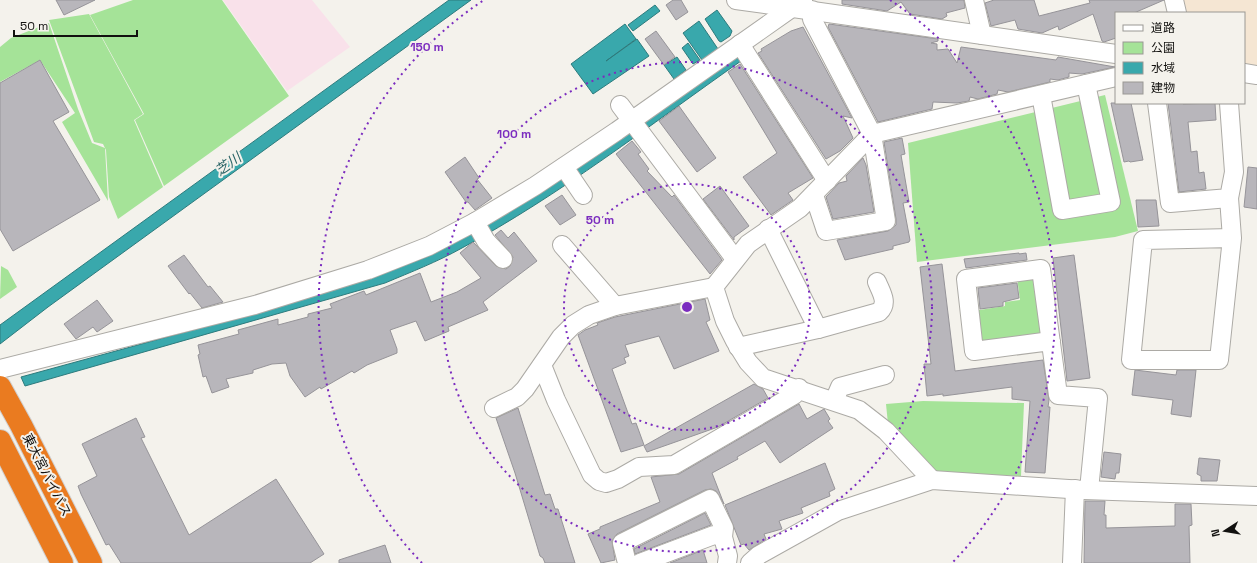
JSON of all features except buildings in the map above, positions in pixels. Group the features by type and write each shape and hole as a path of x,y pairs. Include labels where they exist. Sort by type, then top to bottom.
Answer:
{"highway":[{"name":"東大宮バイパス","path":"0,387 21,425 91,563"},
{"name":"東大宮バイパス","path":"0,441 62,563"}],"street":[{"path":"736,0 802,6 982,35 1115,54"},
{"path":"974,0 982,35"},
{"path":"1174,0 1177,12"},
{"path":"0,369 147,334 285,297 368,271 422,250 476,222 564,168 740,44 802,6"},
{"path":"802,6 812,19 872,134 886,221 826,231 814,194"},
{"path":"740,44 827,181"},
{"path":"1245,73 1257,75"},
{"path":"494,408 517,397 525,389 561,337 573,325 589,315 615,306 714,287 748,244 800,208 872,134 1115,77"},
{"path":"1041,95 1062,210 1111,202 1086,84"},
{"path":"1157,104 1170,203 1229,198"},
{"path":"1229,104 1234,172 1229,198 1232,238 1219,360 1131,360 1143,240 1232,238"},
{"path":"620,105 631,122 735,259"},
{"path":"564,168 580,191"},
{"path":"476,222 486,240 503,259"},
{"path":"768,229 818,329"},
{"path":"562,245 615,306"},
{"path":"1051,341 974,350 966,279 1041,269 1051,341 1058,395 1098,398 1082,490 1072,563"},
{"path":"738,347 818,329 879,312 884,308 885,302 877,282"},
{"path":"714,287 725,321 738,347 748,362 763,378 798,388 859,410 886,431 932,480"},
{"path":"542,365 556,400 592,475 599,481 606,483 638,467 674,465 794,395 798,388"},
{"path":"834,401 840,387 885,376"},
{"path":"750,563 759,555 838,511 932,480 1082,490 1257,496"},
{"path":"627,563 622,543 710,499 724,528 723,537 728,556 727,563"},
{"path":"640,563 714,535 723,537"}],"shaded area":[{"path":"223,0 312,0 350,47 287,91"},
{"path":"1178,0 1257,0 1257,67 1245,65 1245,12 1182,12"}],"green space":[{"path":"133,0 222,0 289,96 164,186 135,120 144,114 90,15"},
{"path":"89,14 143,114 134,120 163,187 118,219 109,197 106,150 103,144 94,142 49,20"},
{"path":"49,23 78,109 92,143 105,148 108,201 62,122 75,113 40,60 0,82 0,47 11,38"},
{"path":"1105,95 1138,231 1115,237 917,262 908,143"},
{"path":"1,266 8,270 17,287 0,299"},
{"path":"1033,275 1044,332 1040,336 982,344 973,311 1005,306 1005,302 1020,300 1017,277"},
{"path":"923,401 1024,403 1021,476 936,473 888,424 886,404"}],"water":[{"name":"芝川","path":"449,0 471,0 48,307 0,344 0,325"},
{"path":"655,5 660,11 633,31 628,25"},
{"path":"717,10 732,31 730,36 721,42 705,19"},
{"path":"699,21 718,49 702,60 683,33"},
{"path":"625,24 636,39 606,61 637,39 649,56 593,94 571,64"},
{"path":"688,43 700,60 693,64 682,48"},
{"path":"736,54 741,61 604,159 498,227 453,253 434,262 385,283 25,386 21,377 229,320 394,269 424,258 473,233"},
{"path":"677,57 686,70 674,79 664,65"}]}
